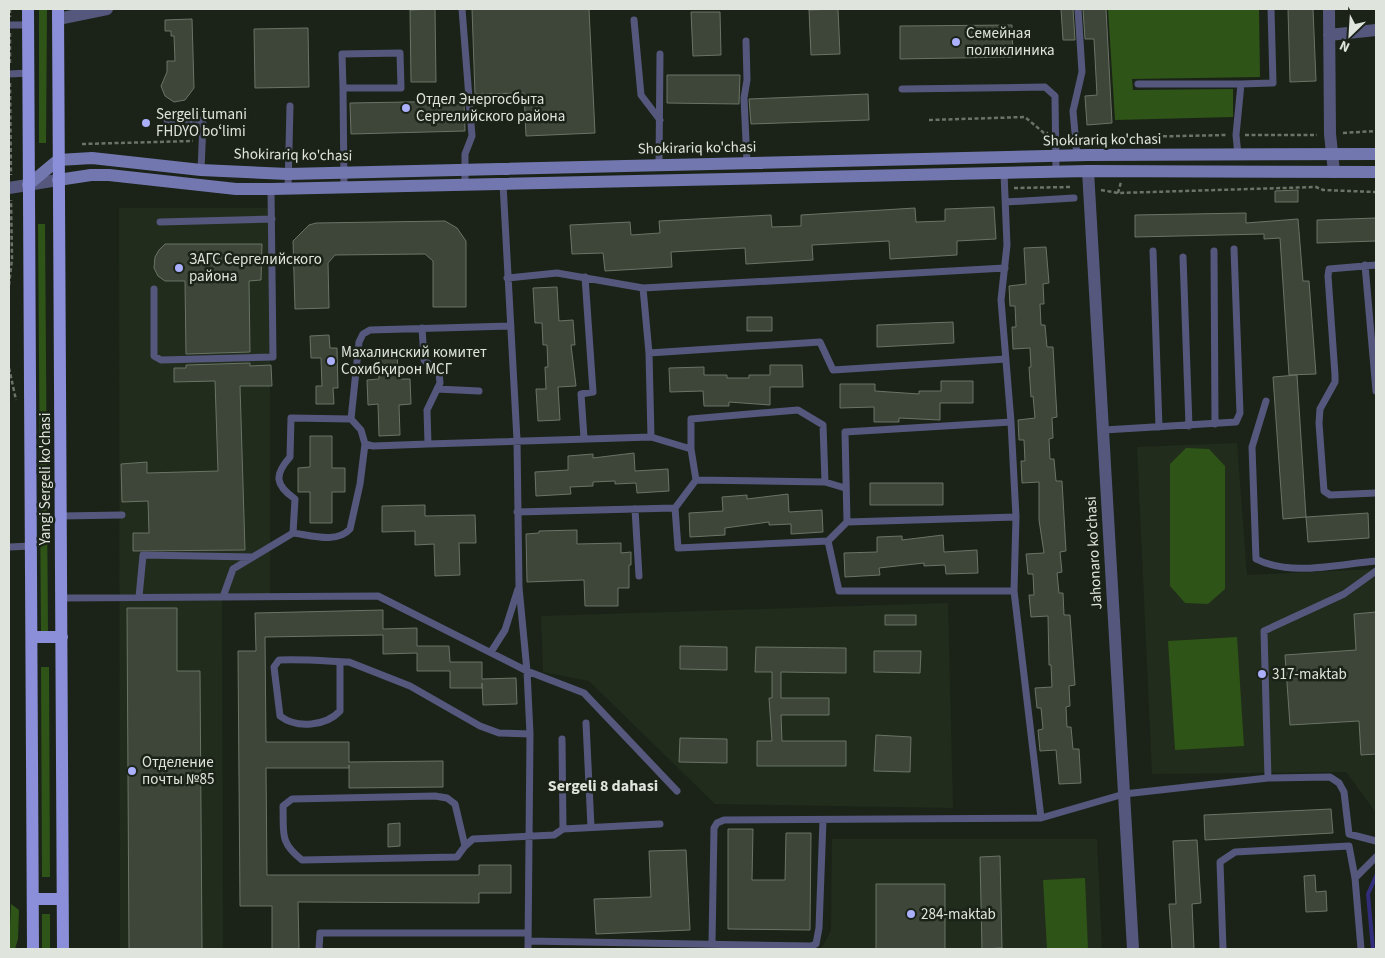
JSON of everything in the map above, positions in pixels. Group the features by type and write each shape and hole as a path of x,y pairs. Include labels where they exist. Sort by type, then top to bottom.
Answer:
{"main road":[{"name":"Yangi Sergeli ko'chasi","path":"28,9 30,74 28,185 32,546 33,949"},
{"name":"Yangi Sergeli ko'chasi","path":"58,14 63,949"},
{"name":"Shokirariq ko'chasi","path":"58,160 110,159 200,170 288,174 1055,156 1376,154"},
{"path":"28,185 58,160"},
{"name":"Shokirariq ko'chasi","path":"58,180 91,175 108,175 236,189 288,189 1088,171 1376,172"},
{"path":"32,637 62,637"},
{"path":"32,899 62,899"}],"street":[{"path":"58,14 107,9"},
{"path":"1329,9 1330,134 1334,172"},
{"path":"1329,35 1376,30"},
{"name":"Jahonaro ko'chasi","path":"1082,156 1088,171 1133,949"},
{"path":"10,188 58,180"}],"lane":[{"path":"462,9 472,136 465,154 465,185"},
{"path":"1078,9 1082,72 1073,111 1075,137 1082,156"},
{"path":"1138,84 1273,83 1271,9"},
{"path":"634,20 641,96 660,121"},
{"path":"10,25 28,25"},
{"path":"746,41 747,80 744,98 747,163"},
{"path":"343,88 401,88 400,53 342,54 344,188"},
{"path":"659,165 660,54"},
{"path":"10,74 30,74"},
{"path":"1238,155 1236,135 1241,84"},
{"path":"902,89 1045,87 1055,96 1056,172"},
{"path":"288,189 290,106"},
{"path":"167,120 200,120 202,123 200,170"},
{"path":"1004,173 1006,202 1005,268 1001,300 1011,422 1016,517 1014,591 1041,818"},
{"path":"502,184 507,278 512,326 517,440 519,586 527,671 530,734 528,949"},
{"path":"154,289 154,356 160,360 273,357 271,189"},
{"path":"1006,202 1074,198"},
{"path":"160,222 272,219"},
{"path":"1104,430 1236,422 1240,413 1234,249"},
{"path":"1153,251 1159,427"},
{"path":"1214,251 1215,424"},
{"path":"1183,256 1189,426"},
{"path":"1376,264 1329,269 1334,382 1320,409 1319,433 1324,490 1330,495 1376,494"},
{"path":"1365,265 1376,391"},
{"path":"507,278 557,273 643,288 1005,268"},
{"path":"584,438 581,394 593,392 585,277"},
{"path":"643,288 648,353 651,437"},
{"path":"223,597 233,569 293,533 331,537 345,535 350,529 360,484 365,444 361,430 352,419 359,342 362,334 370,330 512,326"},
{"path":"422,328 424,360 439,373 440,383 427,410 428,444"},
{"path":"648,353 820,342 833,370 1006,359"},
{"path":"437,389 479,391"},
{"path":"1266,401 1252,447 1256,559 1272,567 1289,568 1376,561"},
{"path":"825,482 823,425 798,410 692,419 691,449 696,480 675,508 678,548 828,541 847,522 1016,517"},
{"path":"293,533 295,499 282,490 278,476 282,466 290,457 291,418 352,419"},
{"path":"847,522 845,432 1011,422"},
{"path":"365,444 373,446 651,437 691,449"},
{"path":"696,480 825,482 845,488"},
{"path":"517,512 675,508"},
{"path":"635,509 639,576"},
{"path":"61,516 122,515"},
{"path":"828,541 839,591 1014,591"},
{"path":"9,547 32,546"},
{"path":"139,597 143,555 254,557"},
{"path":"1268,778 1264,631 1344,594 1376,571"},
{"path":"491,652 505,630 519,586"},
{"path":"62,598 378,596 527,671 584,693 677,791"},
{"path":"340,662 340,711 332,719 325,723 289,723 280,716 274,667 279,660 349,662 377,671 410,686 480,726 499,733 530,734"},
{"path":"586,723 591,827"},
{"path":"562,739 563,828"},
{"path":"712,944 714,828 717,822 724,820 1041,818 1124,794 1268,778 1330,777 1339,784 1344,792 1349,846 1355,878 1360,949"},
{"path":"465,846 455,804 447,798 435,796 292,798 283,806 284,841 289,850 302,860 457,857 473,839 554,835 563,828 660,824"},
{"path":"319,949 320,933 528,937 794,948 811,946 816,944 818,938 823,820"},
{"path":"1349,834 1376,841"},
{"path":"1223,949 1220,862 1235,852 1349,846"},
{"path":"1355,878 1376,857"}],"path":[{"path":"9,285 12,259 10,9"},
{"path":"929,120 1025,117 1044,133 1055,134"},
{"path":"1075,137 1330,134 1376,131"},
{"path":"82,144 202,141"},
{"path":"1005,188 1089,188 1118,193 1316,188 1323,190 1376,192"},
{"path":"9,368 16,400"}],"shaded area":[{"path":"119,208 270,208 270,594 222,594 223,949 120,949"},
{"name":"317-maktab","path":"1237,443 1247,575 1376,569 1376,810 1374,810 1346,772 1152,774 1137,447"},
{"path":"948,603 953,808 715,804 589,681 543,672 541,616"},
{"path":"832,839 1097,839 1102,949 821,949 831,931"}],"green space":[{"path":"39,9 47,9 46,143 39,143"},
{"path":"1108,9 1259,9 1260,77 1132,79 1133,90 1233,89 1233,117 1115,120"},
{"path":"38,224 45,224 48,632 41,632"},
{"path":"1186,448 1209,449 1225,466 1225,589 1208,604 1185,603 1170,586 1170,464"},
{"path":"1237,637 1244,746 1175,750 1168,641"},
{"path":"41,667 49,667 50,877 42,877"},
{"path":"1085,878 1088,949 1047,949 1043,880"},
{"path":"11,904 19,910 18,939 15,949 9,949"},
{"path":"42,914 50,914 50,949 42,949"}],"building":[{"path":"435,9 436,82 411,82 410,10"},
{"path":"472,9 589,9 595,133 526,136 524,93 475,94"},
{"path":"838,9 840,54 811,55 809,10"},
{"path":"1061,9 1073,9 1075,40 1063,40"},
{"path":"1083,9 1106,9 1112,123 1087,125 1085,96 1097,95 1094,39 1085,39"},
{"path":"1288,9 1313,9 1316,81 1290,82"},
{"path":"691,12 720,12 721,55 693,56"},
{"path":"192,19 194,88 185,100 174,102 165,96 161,86 167,72 167,61 175,61 174,36 171,36 171,31 165,31 165,20"},
{"name":"Семейная поликлиника","path":"1012,25 1013,57 900,59 900,26"},
{"path":"308,28 309,87 255,88 254,29"},
{"path":"667,75 740,75 739,104 667,103"},
{"path":"868,94 869,120 751,124 749,99"},
{"path":"464,101 465,131 351,134 350,103"},
{"path":"1298,190 1298,202 1275,202 1275,191"},
{"path":"994,207 996,239 957,241 957,255 890,259 889,241 812,245 813,260 746,264 745,248 671,252 672,267 605,271 603,253 572,254 570,225 630,222 631,235 660,233 659,221 771,215 772,227 801,226 801,215 915,208 916,222 945,221 945,209"},
{"path":"1246,213 1246,223 1298,219 1303,281 1309,281 1316,374 1289,375 1280,238 1264,239 1264,234 1135,237 1135,215"},
{"path":"1376,218 1376,241 1317,243 1317,220"},
{"path":"445,221 457,228 466,241 466,307 433,307 433,261 425,254 335,255 328,263 329,308 295,309 293,241 309,225 316,223"},
{"path":"165,244 262,244 261,280 249,281 250,352 186,354 185,281 165,281 158,276 154,268 155,257"},
{"path":"1046,247 1049,283 1043,284 1044,304 1040,304 1041,325 1045,325 1047,347 1053,347 1057,417 1052,418 1053,438 1049,439 1050,459 1054,459 1056,481 1062,481 1066,551 1060,552 1062,572 1057,573 1059,593 1063,593 1064,615 1070,615 1075,685 1069,686 1070,706 1066,707 1067,727 1071,727 1073,749 1079,749 1081,783 1059,784 1056,750 1040,751 1038,730 1043,729 1041,708 1037,708 1035,688 1052,687 1051,665 1049,665 1048,616 1031,617 1029,595 1034,595 1033,574 1028,574 1026,554 1044,553 1039,520 1039,482 1022,483 1021,461 1025,461 1024,440 1019,440 1018,420 1035,418 1033,396 1031,397 1030,348 1013,349 1012,327 1016,327 1015,306 1010,306 1009,286 1026,284 1024,248"},
{"path":"557,287 559,321 573,320 575,345 571,345 576,386 558,387 560,420 538,421 536,389 546,389 545,367 548,367 547,345 543,345 542,323 535,323 533,288"},
{"path":"747,317 772,317 772,331 747,331"},
{"path":"953,322 954,343 877,347 877,325"},
{"path":"329,335 330,348 337,348 338,388 333,388 334,404 316,404 316,386 322,386 321,358 311,358 310,336"},
{"path":"378,348 397,348 398,379 410,379 411,404 399,405 400,435 379,436 378,404 368,405 367,380 379,379"},
{"path":"250,363 250,366 271,365 272,386 240,386 245,550 133,551 133,533 149,533 148,501 122,502 121,464 147,462 147,473 218,471 215,381 174,382 174,368 186,368 186,365"},
{"path":"770,365 802,365 803,387 770,387 770,405 729,402 729,406 704,406 703,391 670,392 669,368 704,367 704,375 727,375 727,378 749,378 749,375 770,375"},
{"path":"1297,375 1306,517 1283,519 1273,377"},
{"path":"941,381 973,381 973,403 940,403 940,420 899,418 899,422 874,422 874,407 840,408 840,384 875,384 875,391 919,394 919,391 941,391"},
{"path":"310,436 332,436 332,468 345,468 345,492 332,492 332,523 310,523 310,492 298,492 298,468 310,467"},
{"path":"634,453 635,471 668,469 669,491 637,493 636,483 615,484 615,481 593,482 593,486 570,487 571,494 536,496 535,472 568,470 568,456 593,454 593,458"},
{"path":"870,483 943,483 943,505 870,505"},
{"path":"788,494 789,512 822,510 823,532 791,534 791,524 769,525 769,522 725,528 725,535 690,537 689,513 723,511 722,497 747,495 747,499"},
{"path":"425,505 425,516 475,515 476,543 459,543 460,575 435,576 434,544 415,545 415,531 382,532 382,506"},
{"path":"1368,513 1369,538 1308,542 1306,517"},
{"path":"577,530 577,544 621,543 621,553 631,552 629,588 618,588 618,606 585,606 584,580 527,582 526,534 539,533 539,531"},
{"path":"943,535 944,552 977,550 978,573 946,574 945,565 924,566 924,563 879,568 880,575 845,577 844,553 877,552 877,537 902,536 902,540"},
{"path":"127,608 177,608 177,671 200,671 202,949 129,949"},
{"path":"383,610 383,629 417,628 417,646 449,646 450,662 482,662 482,679 516,678 517,704 483,705 482,683 482,688 450,688 450,671 417,671 417,653 383,654 383,635 265,637 266,742 349,742 349,762 443,761 443,787 349,788 349,768 266,768 267,875 479,875 479,865 511,865 511,893 479,893 479,903 298,902 299,949 272,949 272,906 240,906 238,651 256,651 255,613"},
{"path":"1376,612 1376,754 1361,755 1359,721 1290,725 1285,655 1356,650 1354,614"},
{"path":"885,615 916,615 916,625 885,625"},
{"path":"680,646 727,647 727,670 680,669"},
{"path":"756,647 846,648 846,673 781,672 781,698 829,698 829,715 781,715 782,741 846,741 846,766 757,766 757,741 772,741 769,698 772,698 772,672 755,672"},
{"path":"874,651 921,651 920,673 874,672"},
{"path":"876,735 911,737 910,772 874,771"},
{"path":"680,738 727,739 727,763 679,762"},
{"path":"1331,809 1333,833 1205,840 1204,815"},
{"path":"400,823 400,846 388,847 388,824"},
{"path":"728,829 753,829 752,880 785,880 786,833 811,833 810,930 728,929"},
{"path":"1197,840 1201,903 1192,904 1194,949 1172,949 1169,904 1176,904 1173,841"},
{"path":"686,850 690,930 596,934 594,899 651,897 649,851"},
{"path":"1000,856 1002,948 982,949 980,857"},
{"path":"1315,875 1316,892 1326,891 1327,911 1306,912 1304,876"},
{"name":"284-maktab","path":"876,884 945,884 945,949 876,949"}],"waterway":[{"path":"1373,949 1368,894 1376,876"}],"place":[{"name":"Семейная поликлиника","path":"956,42"},
{"name":"Отдел Энергосбыта Сергелийского района","path":"406,108"},
{"name":"Sergeli tumani FHDYO boʻlimi","path":"146,123"},
{"name":"ЗАГС Сергелийского района","path":"179,268"},
{"name":"Махалинский комитет Сохибқирон МСГ","path":"331,361"},
{"name":"317-maktab","path":"1262,674"},
{"name":"Отделение почты №85","path":"132,771"},
{"name":"284-maktab","path":"911,914"}],"district":[{"name":"Sergeli 8 dahasi","path":"603,786"}]}
